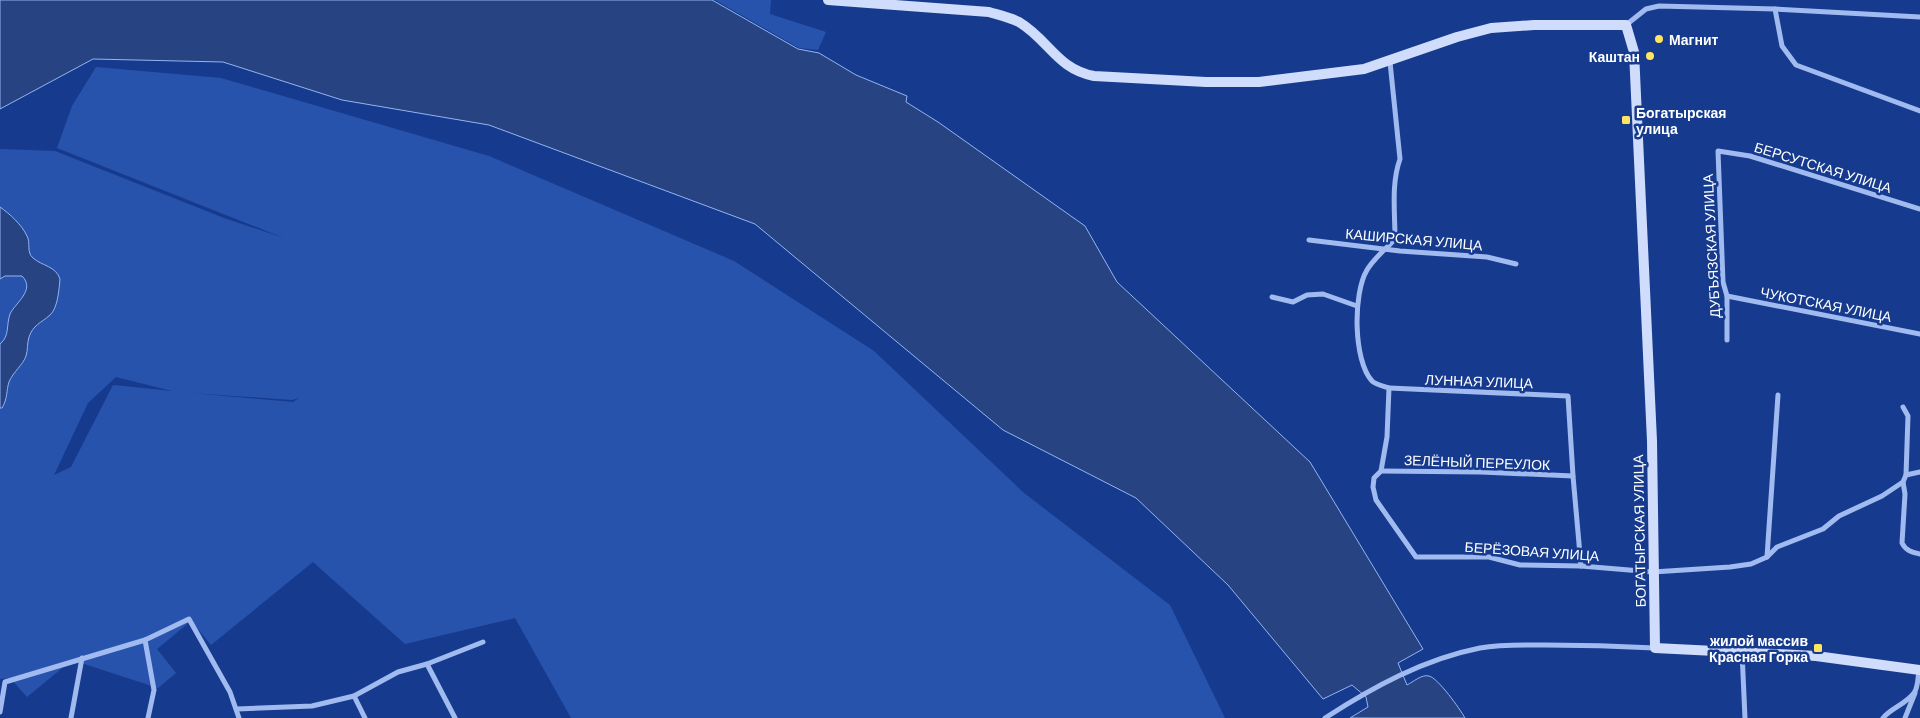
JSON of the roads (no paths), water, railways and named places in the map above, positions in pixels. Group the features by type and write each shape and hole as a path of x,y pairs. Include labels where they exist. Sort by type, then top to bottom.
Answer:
{"main road":[{"path":"828,0 989,12 1007,17 1019,23 1040,39 1063,63 1081,74 1206,82 1259,82 1343,73 1390,62 1457,37 1491,28 1534,25 1626,25"},
{"name":"БОГАТЫРСКАЯ УЛИЦА","path":"1626,25 1634,52 1652,442 1655,648"},
{"path":"1655,648 1816,656 1920,669"}],"street":[{"path":"1626,25 1646,9 1659,6 1775,9 1920,17"},
{"path":"1775,9 1782,46 1796,66 1920,111"},
{"path":"1381,471 1387,437 1389,388 1373,383 1367,374 1357,344 1358,306 1361,286 1366,271 1373,260 1395,238 1394,189 1400,159 1390,62"},
{"name":"БЕРСУТСКАЯ УЛИЦА","path":"1718,151 1750,156 1920,209"},
{"name":"ДУБЪЯЗСКАЯ УЛИЦА","path":"1718,151 1723,282 1727,296 1727,340"},
{"name":"КАШИРСКАЯ УЛИЦА","path":"1309,240 1400,251 1487,257 1516,264"},
{"path":"1272,296 1293,302 1307,296 1323,294 1358,306"},
{"name":"ЧУКОТСКАЯ УЛИЦА","path":"1727,296 1920,334"},
{"name":"ЛУННАЯ УЛИЦА","path":"1389,388 1568,396 1573,476"},
{"path":"1767,558 1778,395"},
{"path":"1903,407 1908,416 1906,476 1920,472"},
{"name":"БЕРЁЗОВАЯ УЛИЦА","path":"1381,471 1374,478 1373,487 1376,500 1416,557 1489,557 1520,565 1581,566 1653,572 1730,568 1751,564 1767,558 1777,547 1823,529 1839,516 1882,496 1903,482 1906,476"},
{"name":"ЗЕЛЁНЫЙ ПЕРЕУЛОК","path":"1381,471 1481,472 1573,476"},
{"path":"1573,476 1581,566"},
{"path":"1903,482 1902,543 1905,548 1920,554"},
{"path":"0,712 5,682 145,640 189,619 230,692 238,709 239,718"},
{"path":"145,640 154,690 148,718"},
{"path":"238,709 312,706 354,696 398,672 427,664 483,642"},
{"path":"1325,718 1352,701 1410,670 1449,656 1481,648 1508,645 1655,648"},
{"path":"1742,652 1746,718"},
{"path":"71,718 82,658"},
{"path":"427,664 455,718"},
{"path":"1905,718 1915,692 1920,669"},
{"path":"1883,718 1888,712 1905,702 1915,692"},
{"path":"354,696 365,718"}],"place":[{"name":"Магнит","path":"1659,39"},
{"name":"Каштан","path":"1650,56"},
{"name":"Богатырская улица","path":"1626,120"},
{"name":"жилой массив Красная Горка","path":"1818,648"}]}
